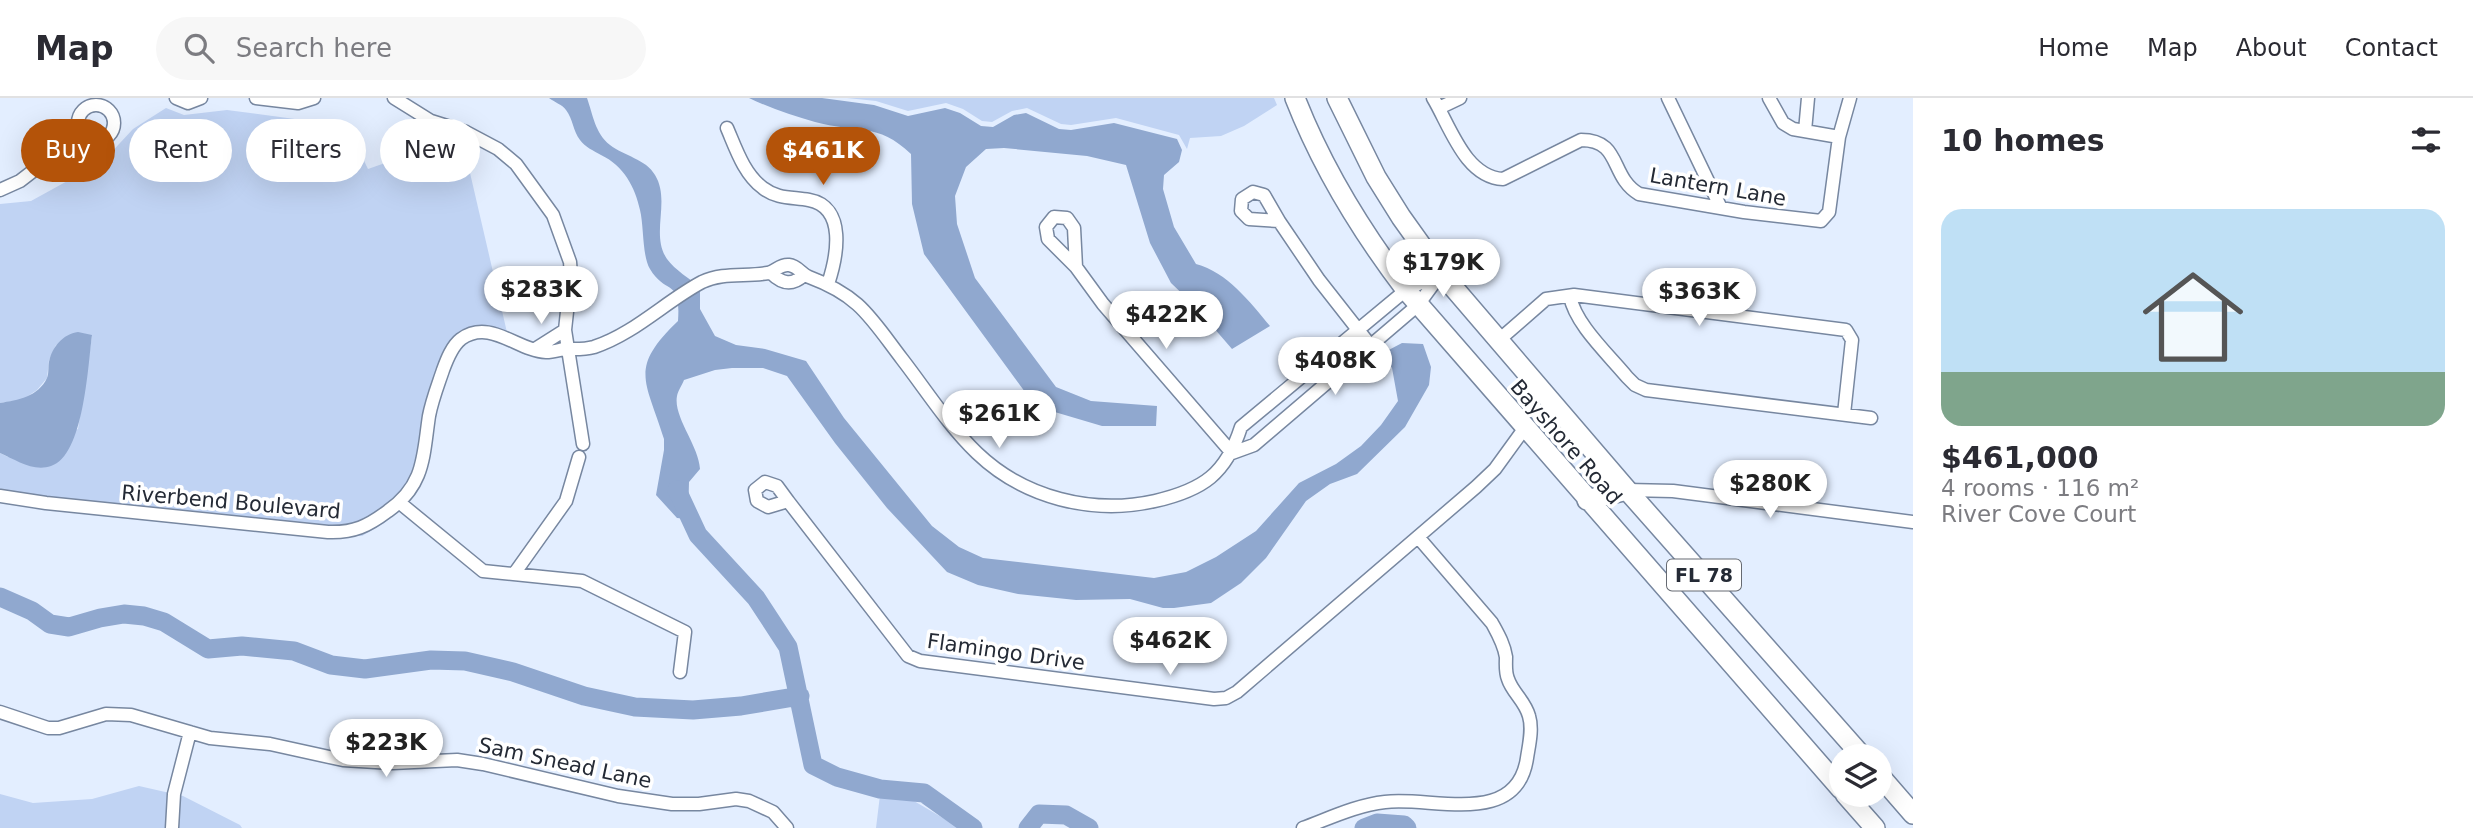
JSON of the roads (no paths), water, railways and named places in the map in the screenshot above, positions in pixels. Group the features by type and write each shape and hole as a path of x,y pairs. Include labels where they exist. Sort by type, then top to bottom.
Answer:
{"main road":[{"name":"Bayshore Road","path":"1295,98 1315,144 1355,217 1412,297 1524,429 1829,775"},
{"name":"Bayshore Road","path":"1337,98 1376,177 1401,218 1441,273 1627,490 1851,744"},
{"path":"1587,500 1627,490"},
{"path":"1892,790 1913,814"},
{"path":"1856,807 1875,828"}],"street":[{"path":"176,98 188,103 201,98"},
{"path":"256,98 281,103 298,103 314,98"},
{"path":"394,98 430,121 466,132 498,149 516,164 547,205 570,262 565,330 581,450 566,501 514,574"},
{"path":"1436,103 1460,98"},
{"path":"1668,98 1720,206"},
{"path":"1769,98 1783,123 1793,129 1839,137"},
{"path":"1805,131 1808,98"},
{"name":"Lantern Lane","path":"1436,103 1464,152 1481,172 1491,178 1503,179 1581,140 1595,140 1607,147 1622,178 1629,188 1639,194 1744,212 1821,221 1829,212 1839,137 1850,98"},
{"path":"727,128 746,169 761,187 783,198 821,204 830,213 835,224 836,248 828,284"},
{"path":"0,190 21,180"},
{"path":"1279,221 1370,345"},
{"path":"1076,267 1103,304 1232,453"},
{"name":"Riverbend Boulevard","path":"0,496 342,533 366,527 400,503 419,475 424,463 432,404 454,347 462,338 488,331 546,352 582,350 605,343 701,283 716,277 771,273 779,281 787,283 797,281 804,275 847,294 866,312 945,416 978,454 998,470 1032,490 1091,505 1142,504 1178,495 1212,478 1232,453"},
{"path":"1232,453 1241,427 1359,329 1412,297 1441,273"},
{"path":"1232,453 1254,445 1370,345 1412,297 1441,273"},
{"path":"1499,340 1546,299 1570,296 1846,330 1852,340 1844,414"},
{"path":"1570,296 1578,319 1627,377 1646,390 1871,418"},
{"path":"535,349 565,330"},
{"name":"Flamingo Drive","path":"788,501 908,656 920,661 1214,699 1226,698 1237,692 1495,469 1524,429"},
{"path":"1627,490 1673,491 1913,522"},
{"path":"400,503 483,571 582,581 684,632 680,672"},
{"path":"1304,828 1382,802 1433,805 1500,799 1518,785 1525,772 1530,717 1508,680 1504,649 1492,623 1418,537"},
{"name":"Sam Snead Lane","path":"0,712 48,728 59,728 95,716 118,713 222,740 282,746 343,760 392,763 457,760 618,796 672,804 699,804 736,799 773,812 787,828"},
{"path":"172,828 174,794 190,733"}],"waterway":[{"path":"677,490 698,535 756,598 788,647 813,765 837,777 880,789 924,793 973,828"},
{"path":"0,597 32,611 50,624 69,627 124,614 144,616 164,622 208,649 242,646 294,651 331,665 365,669 431,660 465,661 513,672 584,696 635,707 693,710 741,706 800,696"},
{"path":"1028,828 1039,814 1066,815 1089,828"},
{"path":"1364,828 1377,823 1404,825 1407,828"}]}
